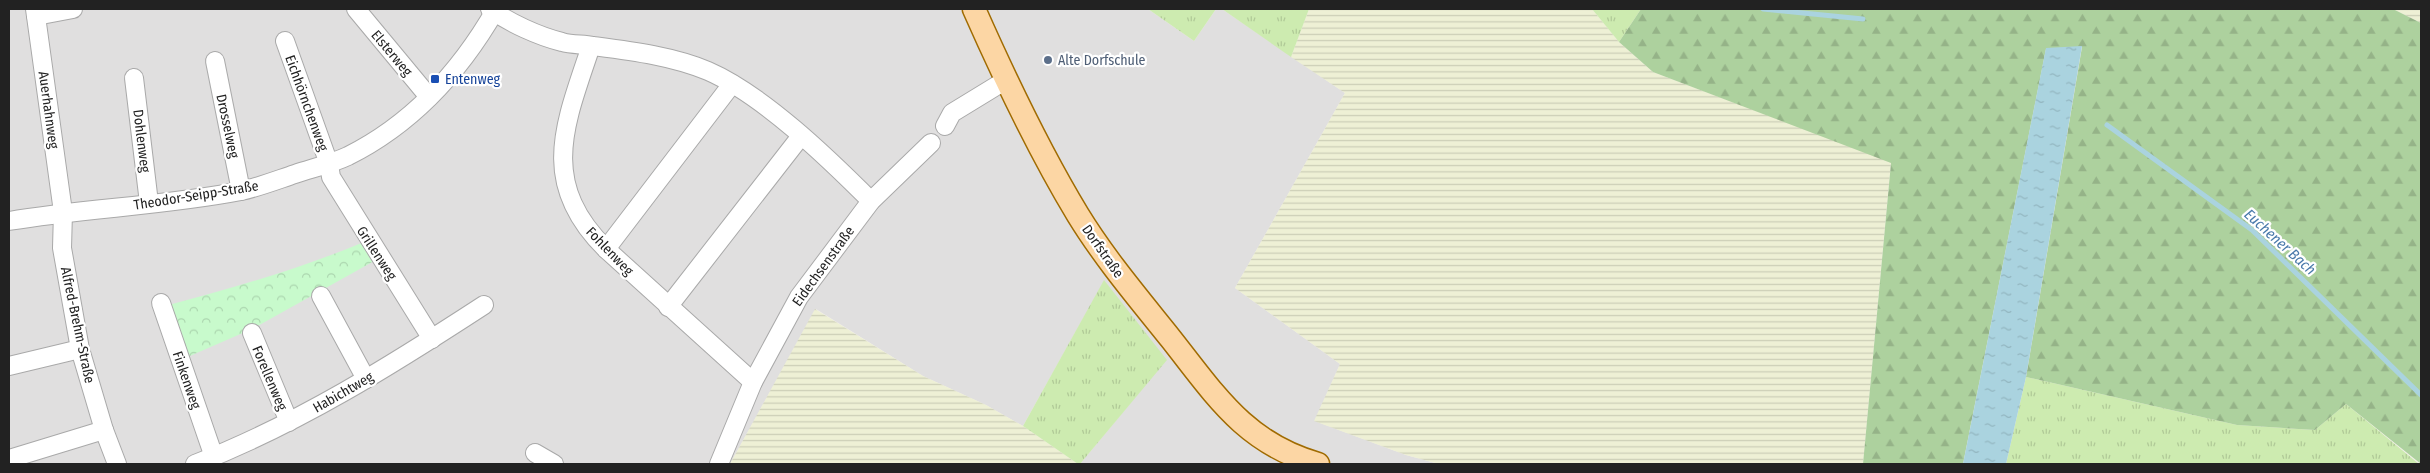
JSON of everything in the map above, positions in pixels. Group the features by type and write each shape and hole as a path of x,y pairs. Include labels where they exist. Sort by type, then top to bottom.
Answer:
{"main road":[{"name":"Dorfstraße","path":"974,9 1006,80 1042,152 1079,217 1126,282 1227,409 1288,459 1318,464"}],"street":[{"path":"36,12 73,9"},
{"name":"Elsterweg","path":"356,9 429,97"},
{"path":"493,10 520,26 562,42 654,56 707,71 732,84 767,108 837,167 872,201"},
{"name":"Theodor-Seipp-Straße","path":"9,221 63,212 241,191 329,164 373,143 404,121 429,97 465,56 493,10"},
{"name":"Auerhahnweg","path":"36,12 63,212"},
{"name":"Eichhörnchenweg","path":"285,41 329,164"},
{"name":"Fohlenweg","path":"591,46 565,125 562,154 565,180 574,210 591,234 606,249 753,382"},
{"name":"Drosselweg","path":"215,61 241,191"},
{"name":"Dohlenweg","path":"134,78 149,203"},
{"path":"945,126 952,113 1006,80"},
{"path":"606,249 732,84"},
{"path":"668,306 801,136"},
{"name":"Eidechsenstraße","path":"720,464 753,382 798,297 872,201 931,142"},
{"name":"Grillenweg","path":"329,164 331,177 432,339"},
{"name":"Alfred-Brehm-Straße","path":"63,212 62,248 80,349 104,430 117,464"},
{"path":"321,296 366,379"},
{"name":"Finkenweg","path":"161,303 214,457"},
{"name":"Habichtweg","path":"195,464 289,422 366,379 484,305"},
{"name":"Forellenweg","path":"252,333 289,422"},
{"path":"9,366 80,349"},
{"path":"9,459 104,430"},
{"path":"535,453 554,464"}],"shaded area":[{"path":"9,9 1148,9 1194,41 1216,9 1222,9 1345,93 1235,288 1340,364 1315,421 1406,455 1439,464 1080,464 1166,360 1104,281 1023,426 986,405 923,376 816,309 730,464 9,464"}],"green space":[{"path":"1148,9 1216,9 1194,41"},
{"path":"1222,9 1309,9 1291,57"},
{"path":"1309,9 1592,9 1619,42 1653,72 1891,162 1863,464 1439,464 1406,455 1314,421 1340,364 1235,288 1345,93 1291,57"},
{"path":"1592,9 1641,9 1619,42"},
{"path":"1641,9 2393,9 2421,23 2421,464 2346,404 2315,430 2237,425 2026,377 2082,47 2046,49 1963,464 1863,464 1891,163 1653,72 1619,42"},
{"path":"2393,9 2421,9 2421,23"},
{"path":"364,242 376,260 252,329 183,359 165,306 266,277"},
{"path":"1104,280 1167,360 1080,464 1078,464 1023,426"},
{"path":"815,309 923,376 986,405 1023,426 1078,464 730,464"},
{"path":"2026,377 2237,425 2315,430 2346,404 2419,464 2006,464"}],"water":[{"path":"2082,46 2026,377 2006,464 1963,464 2046,48"}],"waterway":[{"name":"Euchener Bach","path":"1763,9 1863,19"},
{"name":"Euchener Bach","path":"2107,125 2252,230 2421,395"}],"place":[{"name":"Alte Dorfschule","path":"1048,60"},
{"name":"Entenweg","path":"435,79"}]}
